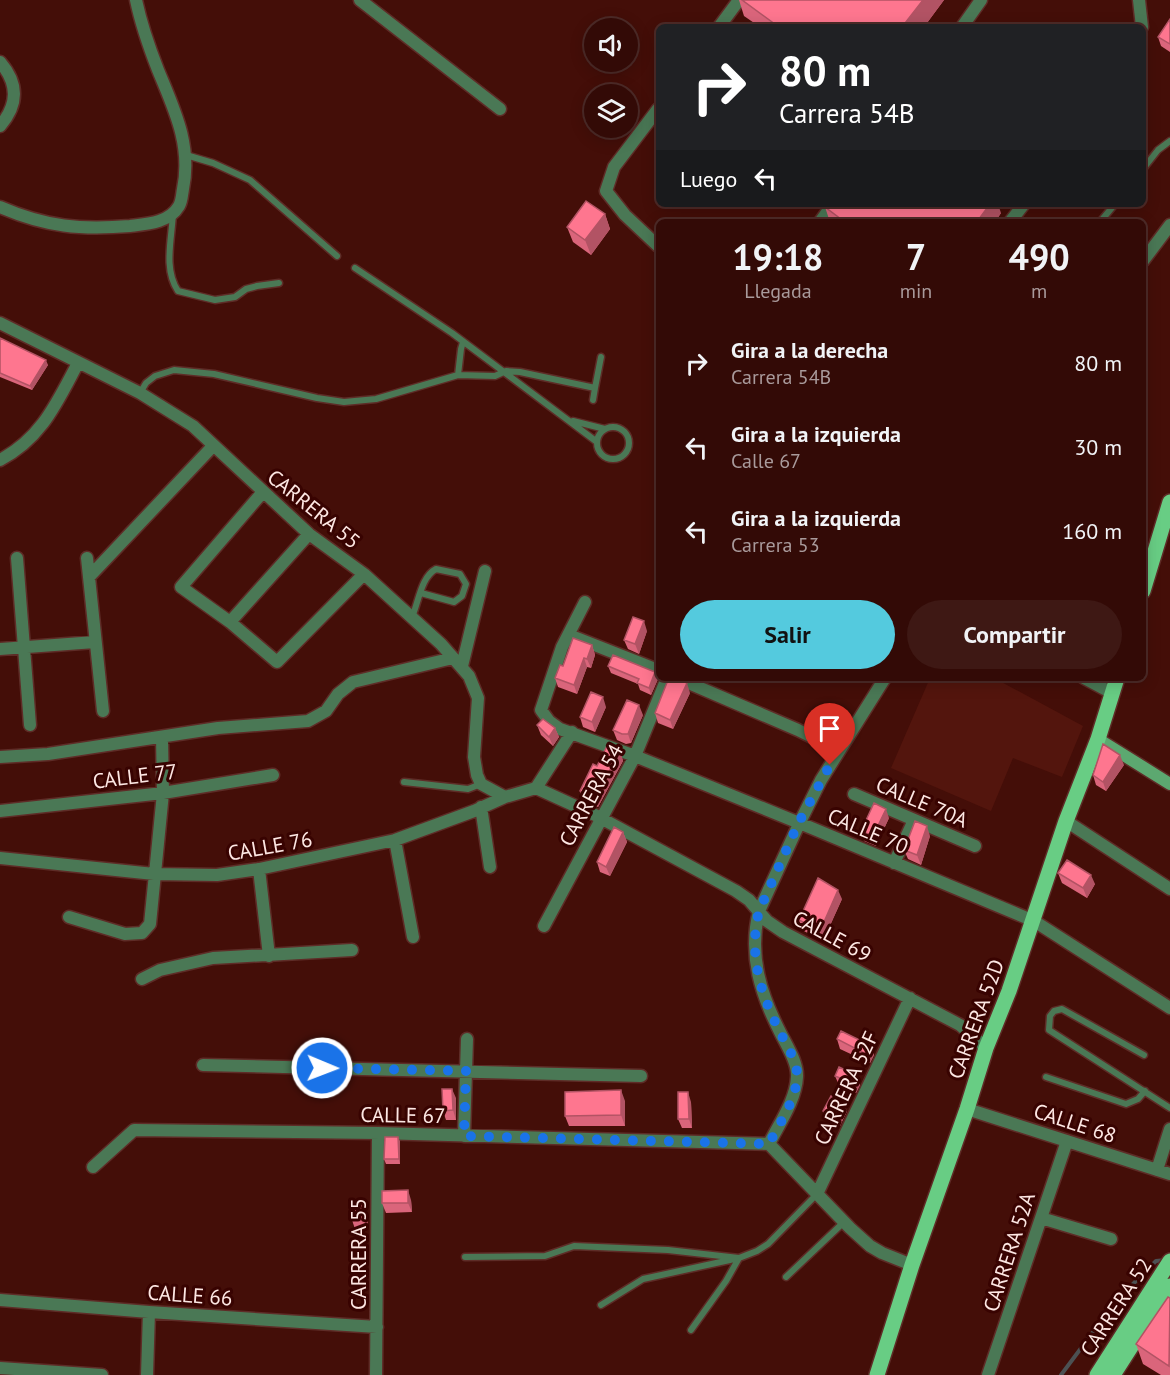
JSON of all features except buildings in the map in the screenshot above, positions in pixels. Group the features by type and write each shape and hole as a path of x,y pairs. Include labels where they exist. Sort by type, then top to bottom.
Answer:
{"main road":[{"path":"1146,581 1170,502"},
{"name":"CARRERA 52D","path":"878,1375 912,1265 968,1109 986,1048 1034,921 1066,821 1098,739 1114,685"},
{"name":"CARRERA 52","path":"1117,1374 1164,1282 1170,1261"},
{"name":"CARRERA 52","path":"1097,1375 1164,1282"}],"street":[{"path":"0,207 44,223 81,229 152,224 160,221 179,206 183,194 186,155 178,116 151,50 136,0"},
{"path":"360,0 500,109"},
{"path":"721,24 739,0"},
{"path":"964,24 981,0"},
{"path":"1139,0 1142,24"},
{"path":"0,62 12,82 14,98 11,112 0,126"},
{"path":"656,112 614,167 606,191 625,215 656,244"},
{"path":"1012,219 1022,207"},
{"path":"1146,257 1170,225"},
{"name":"CARRERA 55","path":"0,323 140,393 193,426 262,493 309,534 364,574 412,617 469,676 478,698 474,757 481,784"},
{"path":"0,460 16,452 50,416 78,363"},
{"path":"89,577 213,446"},
{"path":"262,493 180,587 230,622 277,662 364,574"},
{"path":"230,622 309,534"},
{"path":"17,558 30,725"},
{"path":"87,558 103,711"},
{"path":"0,757 48,754 218,728 308,721 326,711 338,694 353,682 457,662 485,571"},
{"path":"585,602 569,635 656,669"},
{"name":"CALLE 70","path":"569,635 562,647 541,711 560,729 634,756 1034,921 1170,1008"},
{"path":"0,649 96,642"},
{"name":"CARRERA 54","path":"544,926 634,756 666,681"},
{"path":"684,681 798,730 838,750"},
{"path":"883,681 838,750 798,824 759,911 754,935 755,962 765,1003 790,1052 797,1075 793,1095 769,1144 870,1246 912,1265"},
{"path":"1097,681 1114,685"},
{"path":"536,788 573,732"},
{"path":"69,917 125,934 142,933 150,924 163,793 162,737"},
{"path":"1098,739 1170,784"},
{"name":"CALLE 77","path":"0,811 163,793 273,775"},
{"path":"481,784 506,797"},
{"name":"CALLE 76","path":"0,858 154,874 217,875 259,869 395,840 506,797 536,788"},
{"name":"CALLE 69","path":"536,788 595,815 600,820 736,891 750,900 767,921 783,932 960,1025 986,1048"},
{"name":"CALLE 70A","path":"854,794 975,846"},
{"path":"481,807 490,867"},
{"path":"894,863 914,820"},
{"path":"1066,821 1170,889"},
{"path":"395,840 413,937"},
{"path":"259,869 269,956"},
{"path":"142,980 160,970 213,958 352,950"},
{"name":"CARRERA 52F","path":"817,1194 910,998"},
{"path":"464,1136 467,1039"},
{"path":"203,1065 641,1076"},
{"name":"CALLE 68","path":"968,1109 1170,1174"},
{"path":"1156,1170 1170,1129"},
{"name":"CALLE 67","path":"93,1167 134,1130 378,1133 769,1144"},
{"name":"CARRERA 55","path":"376,1375 378,1133"},
{"name":"CARRERA 52A","path":"988,1375 1067,1141"},
{"path":"1041,1218 1111,1239"},
{"name":"CALLE 66","path":"0,1299 148,1312 377,1327"},
{"path":"147,1375 148,1312"},
{"path":"0,1368 102,1375"}],"lane":[{"path":"1146,165 1158,150 1170,141"},
{"path":"186,155 213,163 250,180 337,256"},
{"path":"1102,219 1112,207"},
{"path":"173,212 170,266 171,281 178,291 215,300 235,297 246,289 257,286 279,283"},
{"path":"355,268 490,360 597,442"},
{"path":"458,375 464,342"},
{"path":"593,400 601,357"},
{"path":"140,393 146,383 155,376 174,370 214,374 344,402 376,399 458,375 495,376 503,372 520,372 595,387"},
{"path":"570,420 605,429 617,427 627,434 630,439 628,451 620,458 609,459 600,452 598,437 605,429"},
{"path":"412,617 426,576 436,569 460,574 466,584 462,596 454,602 421,593"},
{"path":"404,782 468,789 481,784"},
{"path":"1144,1055 1062,1009 1054,1011 1050,1016 1049,1030 1170,1108"},
{"path":"1046,1077 1126,1104 1138,1099 1145,1091"},
{"path":"602,1305 643,1279 739,1258 757,1251 768,1244 817,1194"},
{"path":"786,1277 844,1222"},
{"path":"465,1257 545,1256 574,1246 668,1250 739,1258"},
{"path":"691,1330 726,1281 739,1258"}],"shaded area":[{"path":"929,681 1000,681 1083,726 1062,777 1013,758 991,811 891,768"}],"waterway":[{"path":"1061,1375 1117,1300 1156,1261 1166,1260"}],"route":[{"path":"322,1068 466,1071 464,1136 769,1144 793,1095 797,1075 790,1052 765,1003 755,962 755,927 759,911 798,824 830,765"}]}
